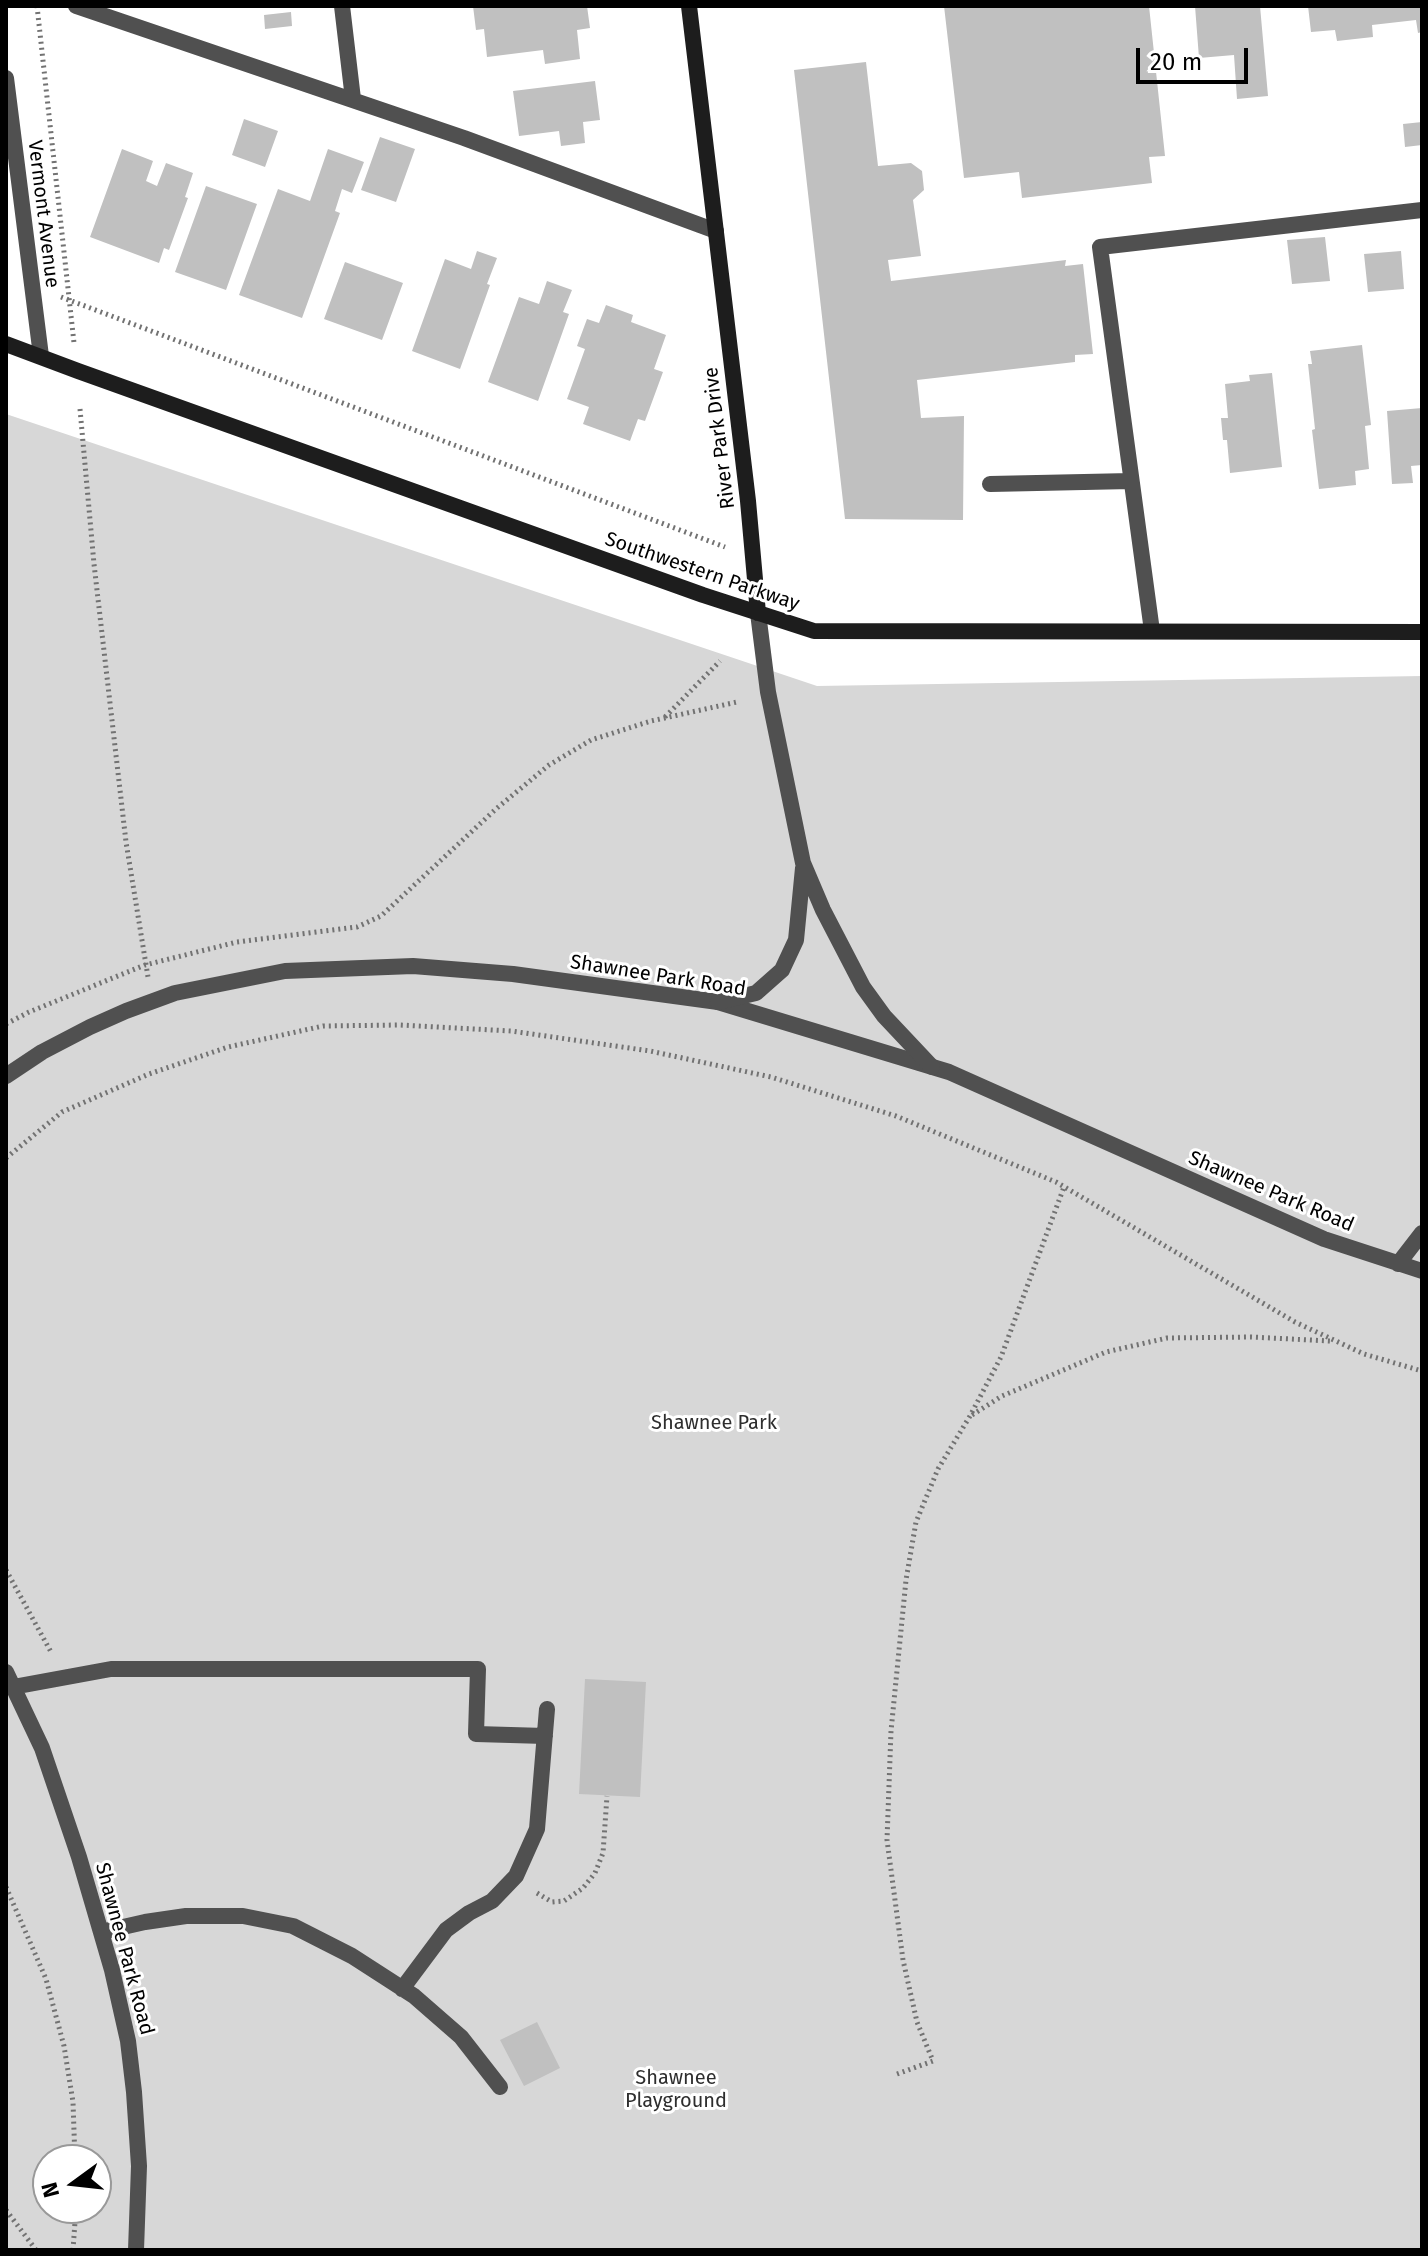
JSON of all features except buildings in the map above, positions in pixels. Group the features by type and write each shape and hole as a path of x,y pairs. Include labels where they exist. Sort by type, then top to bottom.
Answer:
{"street":[{"path":"76,6 464,138 716,231"},
{"path":"342,6 353,99"},
{"name":"River Park Drive","path":"689,6 768,692 803,863 823,910 863,987 884,1016 932,1067"},
{"name":"Vermont Avenue","path":"6,78 41,356"},
{"path":"1152,631 1100,247 1422,210"},
{"name":"Southwestern Parkway","path":"6,344 814,631 1422,632"},
{"path":"990,484 1131,481"},
{"name":"River Park Drive","path":"718,1002 756,993 782,970 796,940 803,863"},
{"name":"Shawnee Park Road","path":"6,1076 42,1052 90,1027 175,993 285,971 413,966 513,974 718,1002 949,1072 1324,1239 1422,1271"},
{"path":"1398,1264 1422,1233"},
{"path":"10,1679 64,1678 111,1669 478,1669 476,1734 545,1736"},
{"name":"Shawnee Park Road","path":"10,1679 42,1748 79,1857 112,1970 128,2041 139,2166 136,2250"},
{"path":"402,1989 446,1930 492,1901 516,1876 537,1829 547,1709"},
{"path":"101,1932 186,1916 243,1916 293,1926 352,1956 414,1996 461,2037 500,2087"}],"path":[{"path":"37,6 74,348"},
{"path":"60,297 753,557"},
{"path":"80,409 124,827 145,965 154,1001"},
{"path":"664,718 720,661"},
{"path":"6,1024 145,965 237,942 357,927 381,916 497,808 549,765 591,740 664,718 737,702"},
{"path":"6,1158 62,1112 149,1074 215,1051 323,1026 400,1025 511,1031 650,1051 771,1077 896,1116 1064,1187 1295,1322 1364,1354 1422,1371"},
{"path":"897,2074 933,2061 917,2022 903,1960 887,1840 891,1731 906,1580 916,1522 938,1469 1001,1357 1064,1187"},
{"path":"970,1416 1002,1396 1106,1352 1167,1338 1251,1337 1335,1341"},
{"path":"6,1570 64,1678"},
{"path":"516,1876 552,1902 564,1901 583,1888 595,1873 603,1853 607,1796"},
{"path":"6,1887 46,1979 64,2046 73,2102 74,2144"},
{"path":"6,2210 36,2250"},
{"path":"73,2250 75,2224"}],"green space":[{"name":"Shawnee Park","path":"6,414 817,686 1422,676 1422,2250 6,2250"}],"park label":[{"name":"Shawnee Playground","path":"676,2090"}]}
